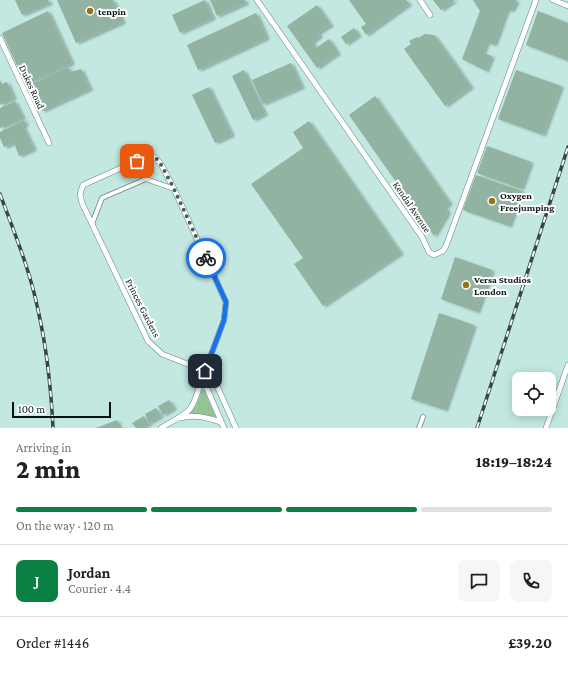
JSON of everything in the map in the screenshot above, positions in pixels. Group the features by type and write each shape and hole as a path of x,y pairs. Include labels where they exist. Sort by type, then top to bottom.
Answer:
{"street":[{"name":"Kendal Avenue","path":"257,0 422,237 429,252 434,255 442,251 446,246 536,0"},
{"path":"420,0 430,15"},
{"path":"553,0 568,6"},
{"name":"Dukes Road","path":"0,38 48,143"},
{"name":"Princes Gardens","path":"178,418 190,409 200,387 202,377 205,371 224,320 226,302 174,189 156,158 148,156 83,185 80,194 82,203 148,341 162,354 205,371 213,377 236,428"},
{"path":"92,224 102,198 146,179 174,189"},
{"path":"546,428 568,365"},
{"path":"202,377 224,428"},
{"path":"161,428 178,418 188,416 203,417 221,422"},
{"path":"419,428 423,417"}],"green space":[{"path":"202,390 204,390 216,417 192,414 191,412 196,406"}],"building":[{"path":"15,0 48,0 50,3 22,15"},
{"name":"tenpin","path":"57,0 113,0 123,22 76,43"},
{"path":"205,0 213,18 180,33 172,15"},
{"path":"210,0 245,0 246,3 217,16"},
{"path":"349,0 406,0 409,4 366,35 361,27 366,24"},
{"path":"433,0 455,0 441,10"},
{"path":"473,0 517,0 512,10 507,10 494,45 487,42 483,53 492,56 486,71 462,59 480,11"},
{"path":"317,5 331,25 318,33 320,36 312,42 316,48 329,39 338,53 317,68 287,26"},
{"path":"48,11 72,63 26,85 2,33"},
{"path":"538,11 568,23 568,61 526,45"},
{"path":"256,13 267,38 198,70 187,45"},
{"path":"354,28 359,35 346,44 341,37"},
{"path":"425,34 434,35 471,87 445,106 404,49 411,44 409,41"},
{"path":"291,63 302,87 263,104 252,80"},
{"path":"68,67 71,72 81,69 90,89 42,111 30,85"},
{"path":"244,70 265,114 253,120 232,76"},
{"path":"516,70 561,86 543,135 498,119"},
{"path":"0,80 2,84 7,82 14,98 0,105"},
{"path":"209,87 232,135 215,143 192,95"},
{"path":"375,96 450,203 445,207 448,212 434,236 349,115"},
{"path":"15,101 23,118 0,128 0,108"},
{"path":"24,120 26,124 23,126 34,149 19,156 14,143 4,147 0,138 0,132"},
{"path":"309,121 401,253 323,306 294,264 303,258 251,184 303,148 293,132"},
{"path":"487,146 531,162 521,189 477,173"},
{"name":"Oxygen Freejumping","path":"476,175 522,191 509,226 463,210"},
{"name":"Versa Studios London","path":"455,257 492,270 477,312 441,299"},
{"path":"439,313 474,325 445,410 411,399"},
{"path":"169,400 174,408 163,415 158,406"},
{"path":"156,408 161,416 149,423 145,414"},
{"path":"144,416 149,424 142,428 136,428 132,423"},
{"path":"117,420 120,428 96,428"}],"railway":[{"path":"477,428 568,147"},
{"path":"0,194 35,295 50,383 53,428"}],"way so far":[{"path":"137,161 148,156 156,158 162,166 206,258"}],"place":[{"name":"tenpin","path":"90,11"},
{"name":"Oxygen Freejumping","path":"492,201"},
{"name":"Versa Studios London","path":"466,285"}],"route":[{"path":"205,371 224,320 226,302 206,258"}]}
